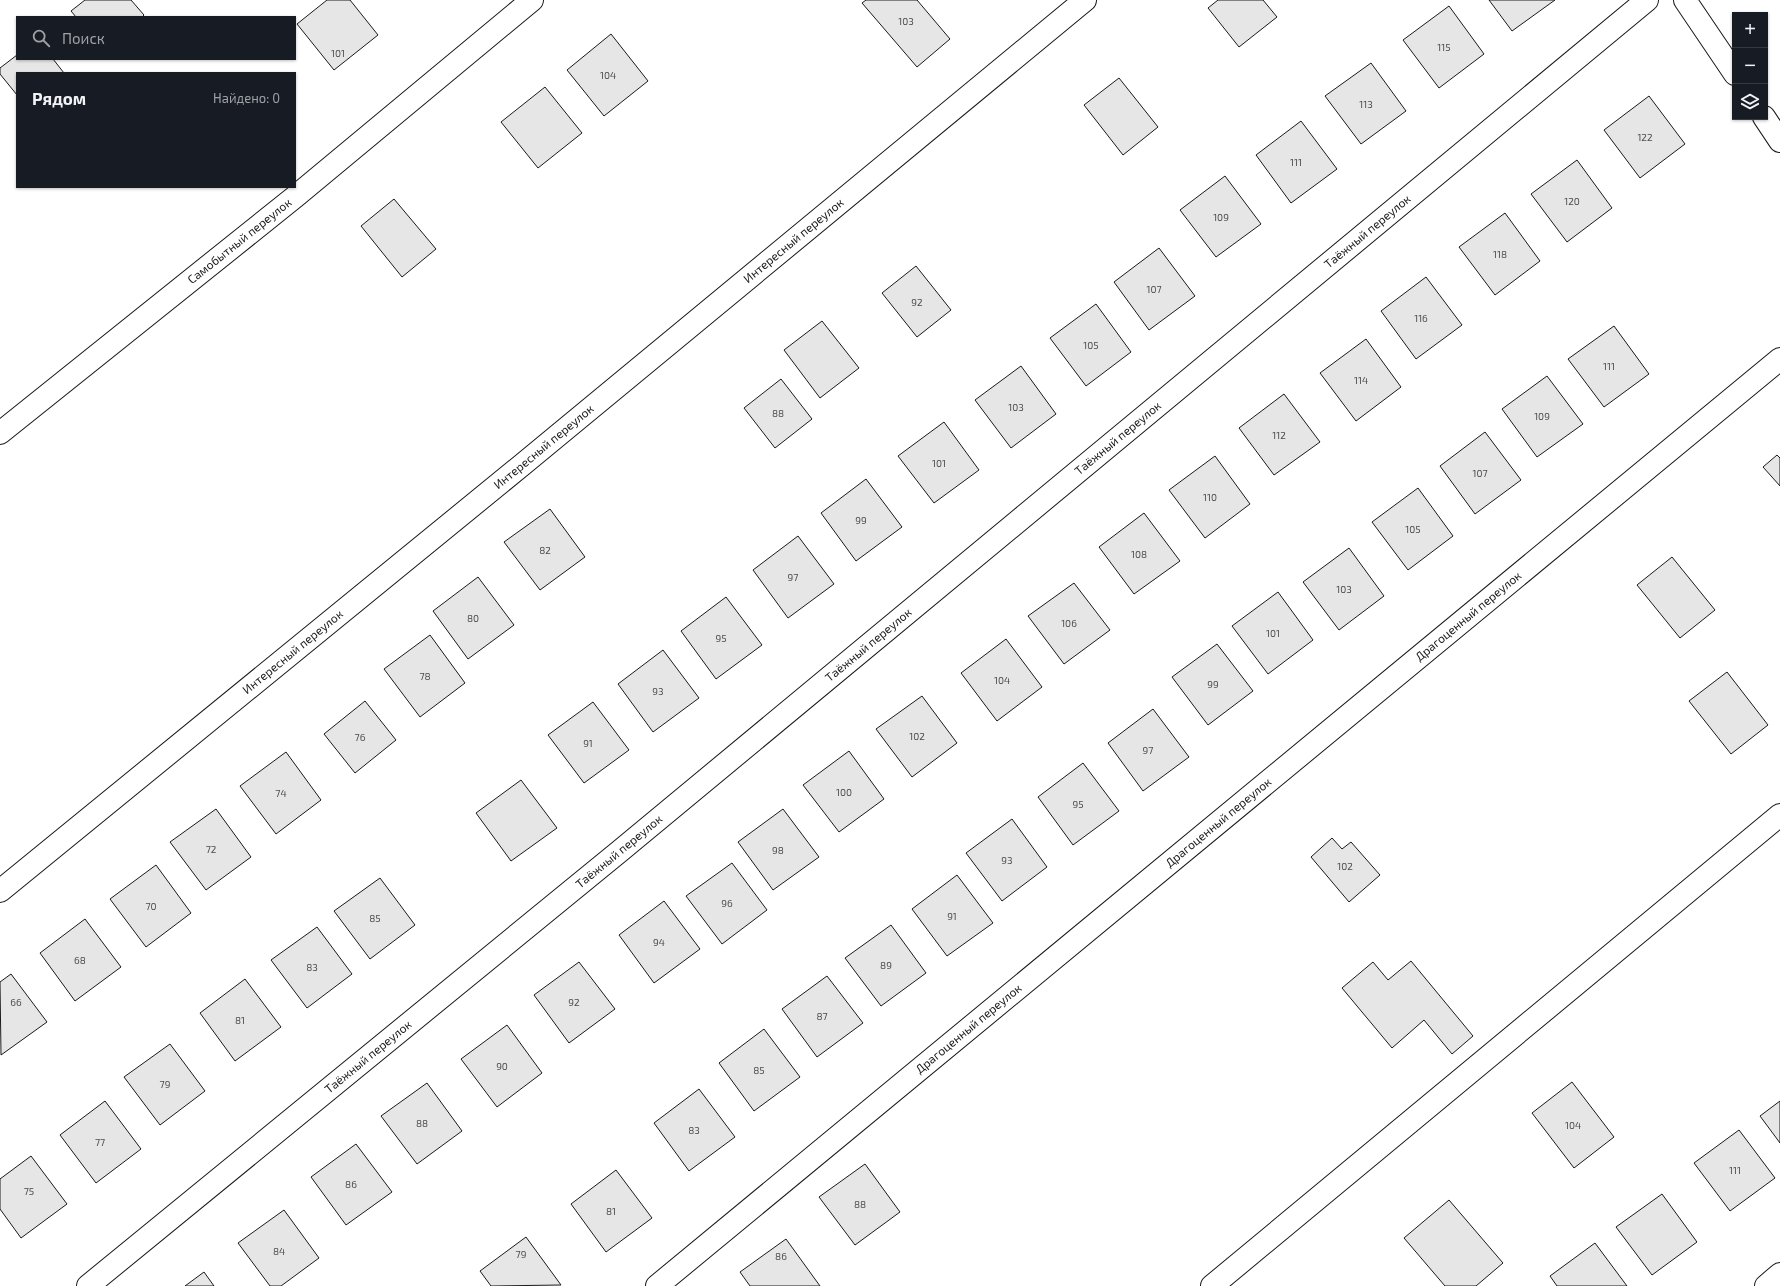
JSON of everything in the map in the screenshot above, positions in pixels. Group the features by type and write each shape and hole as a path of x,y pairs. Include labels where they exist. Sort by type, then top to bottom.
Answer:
{"street":[{"name":"Самобытный переулок","path":"0,433 296,196 532,0"},
{"name":"Интересный переулок","path":"0,891 529,460 1085,0"},
{"name":"Таёжный переулок","path":"88,1286 614,856 1646,0"},
{"path":"1685,0 1732,70"},
{"path":"1766,120 1780,141"},
{"name":"Драгоценный переулок","path":"656,1286 1780,359"},
{"path":"1212,1286 1780,815"},
{"path":"1766,1286 1780,1274"}],"building":[{"path":"85,0 131,0 144,15 75,16 71,11"},
{"path":"327,0 350,0 378,35 334,70 297,24"},
{"path":"866,0 917,0 950,39 917,67 862,3"},
{"path":"1218,0 1263,0 1277,17 1239,47 1208,8"},
{"path":"1489,0 1555,0 1512,31"},
{"path":"1449,6 1484,54 1439,88 1403,40"},
{"path":"611,34 648,81 604,116 567,70"},
{"path":"16,56 16,60 54,60 63,72 16,72 16,94 0,74 0,68"},
{"path":"1371,63 1406,111 1361,144 1325,96"},
{"path":"1119,78 1158,127 1123,155 1084,105"},
{"path":"545,87 582,133 538,168 501,122"},
{"path":"1649,96 1685,144 1640,178 1604,130"},
{"path":"1301,121 1337,169 1291,203 1256,155"},
{"path":"1577,160 1612,208 1567,242 1531,194"},
{"path":"1225,176 1261,224 1216,257 1180,210"},
{"path":"394,199 436,249 402,277 361,226"},
{"path":"1505,213 1540,261 1495,295 1459,247"},
{"path":"1159,248 1195,296 1149,330 1114,282"},
{"path":"916,266 951,310 917,337 882,293"},
{"path":"1426,277 1462,325 1416,359 1381,311"},
{"path":"1096,304 1131,352 1086,386 1050,338"},
{"path":"822,321 859,368 820,398 784,350"},
{"path":"1614,326 1649,374 1604,407 1568,359"},
{"path":"1366,339 1401,387 1356,421 1320,373"},
{"path":"1021,366 1056,414 1011,448 975,400"},
{"path":"1547,376 1583,424 1537,457 1502,409"},
{"path":"781,379 812,419 775,448 744,408"},
{"path":"1284,394 1320,442 1274,475 1239,428"},
{"path":"944,422 979,470 934,503 898,456"},
{"path":"1485,432 1521,480 1475,514 1440,466"},
{"path":"1777,455 1780,458 1780,486 1763,467"},
{"path":"1215,456 1250,504 1205,538 1169,490"},
{"path":"866,479 902,527 856,561 821,513"},
{"path":"1418,488 1453,536 1408,570 1372,522"},
{"path":"550,509 585,557 540,590 504,542"},
{"path":"1144,513 1180,561 1134,594 1099,547"},
{"path":"798,536 834,584 788,618 753,570"},
{"path":"1349,548 1384,596 1339,630 1303,582"},
{"path":"1672,557 1715,610 1680,638 1637,585"},
{"path":"478,577 514,625 468,659 433,611"},
{"path":"1074,583 1110,630 1064,664 1028,616"},
{"path":"1278,592 1313,640 1268,674 1232,626"},
{"path":"726,597 762,645 716,679 681,631"},
{"path":"430,635 465,683 420,717 384,669"},
{"path":"1006,639 1042,687 997,721 961,673"},
{"path":"1217,644 1253,691 1208,725 1172,677"},
{"path":"663,650 699,698 653,732 618,684"},
{"path":"1727,672 1768,725 1731,754 1689,701"},
{"path":"922,696 957,743 912,777 876,729"},
{"path":"365,701 396,740 355,773 324,734"},
{"path":"593,702 629,750 584,783 548,735"},
{"path":"1153,709 1189,757 1143,791 1108,743"},
{"path":"849,751 884,799 839,832 803,785"},
{"path":"286,752 321,800 276,834 240,786"},
{"path":"1083,763 1119,811 1073,845 1038,797"},
{"path":"521,780 557,828 511,861 476,813"},
{"path":"216,809 251,857 206,890 170,842"},
{"path":"783,809 819,857 773,890 738,842"},
{"path":"1012,819 1047,867 1002,901 966,853"},
{"path":"1332,838 1342,849 1351,842 1380,875 1349,902 1311,857"},
{"path":"732,863 767,910 722,944 686,896"},
{"path":"156,865 191,913 146,947 110,899"},
{"path":"957,875 993,923 947,956 912,909"},
{"path":"380,878 415,925 370,959 334,911"},
{"path":"664,901 700,949 654,983 619,935"},
{"path":"85,919 121,967 75,1001 40,953"},
{"path":"891,925 926,973 881,1006 845,958"},
{"path":"317,927 352,974 307,1008 271,960"},
{"path":"1411,961 1473,1036 1452,1054 1424,1020 1392,1048 1342,988 1373,962 1388,980"},
{"path":"579,962 615,1009 569,1043 534,995"},
{"path":"11,974 47,1022 1,1055 0,982"},
{"path":"827,976 863,1023 817,1057 782,1009"},
{"path":"245,979 281,1027 235,1061 200,1013"},
{"path":"507,1025 542,1073 497,1107 461,1059"},
{"path":"764,1029 800,1077 754,1111 719,1063"},
{"path":"170,1044 205,1091 160,1125 124,1077"},
{"path":"1572,1082 1614,1137 1574,1168 1532,1113"},
{"path":"427,1083 462,1131 417,1164 381,1116"},
{"path":"699,1089 735,1137 689,1171 654,1123"},
{"path":"105,1101 141,1149 96,1183 60,1135"},
{"path":"1780,1101 1780,1143 1760,1116"},
{"path":"1739,1130 1775,1178 1730,1211 1694,1163"},
{"path":"356,1144 392,1192 346,1225 311,1177"},
{"path":"31,1156 67,1204 21,1238 0,1209 0,1179"},
{"path":"865,1164 900,1212 855,1245 819,1197"},
{"path":"616,1170 652,1218 606,1252 571,1204"},
{"path":"1662,1194 1697,1242 1652,1275 1616,1227"},
{"path":"1449,1200 1503,1263 1476,1286 1445,1286 1404,1238"},
{"path":"284,1210 319,1258 281,1286 270,1286 238,1243"},
{"path":"526,1237 561,1285 491,1286 480,1271"},
{"path":"786,1239 820,1286 750,1286 740,1272"},
{"path":"1595,1243 1627,1286 1557,1286 1550,1276"},
{"path":"204,1272 214,1286 185,1286"}]}
